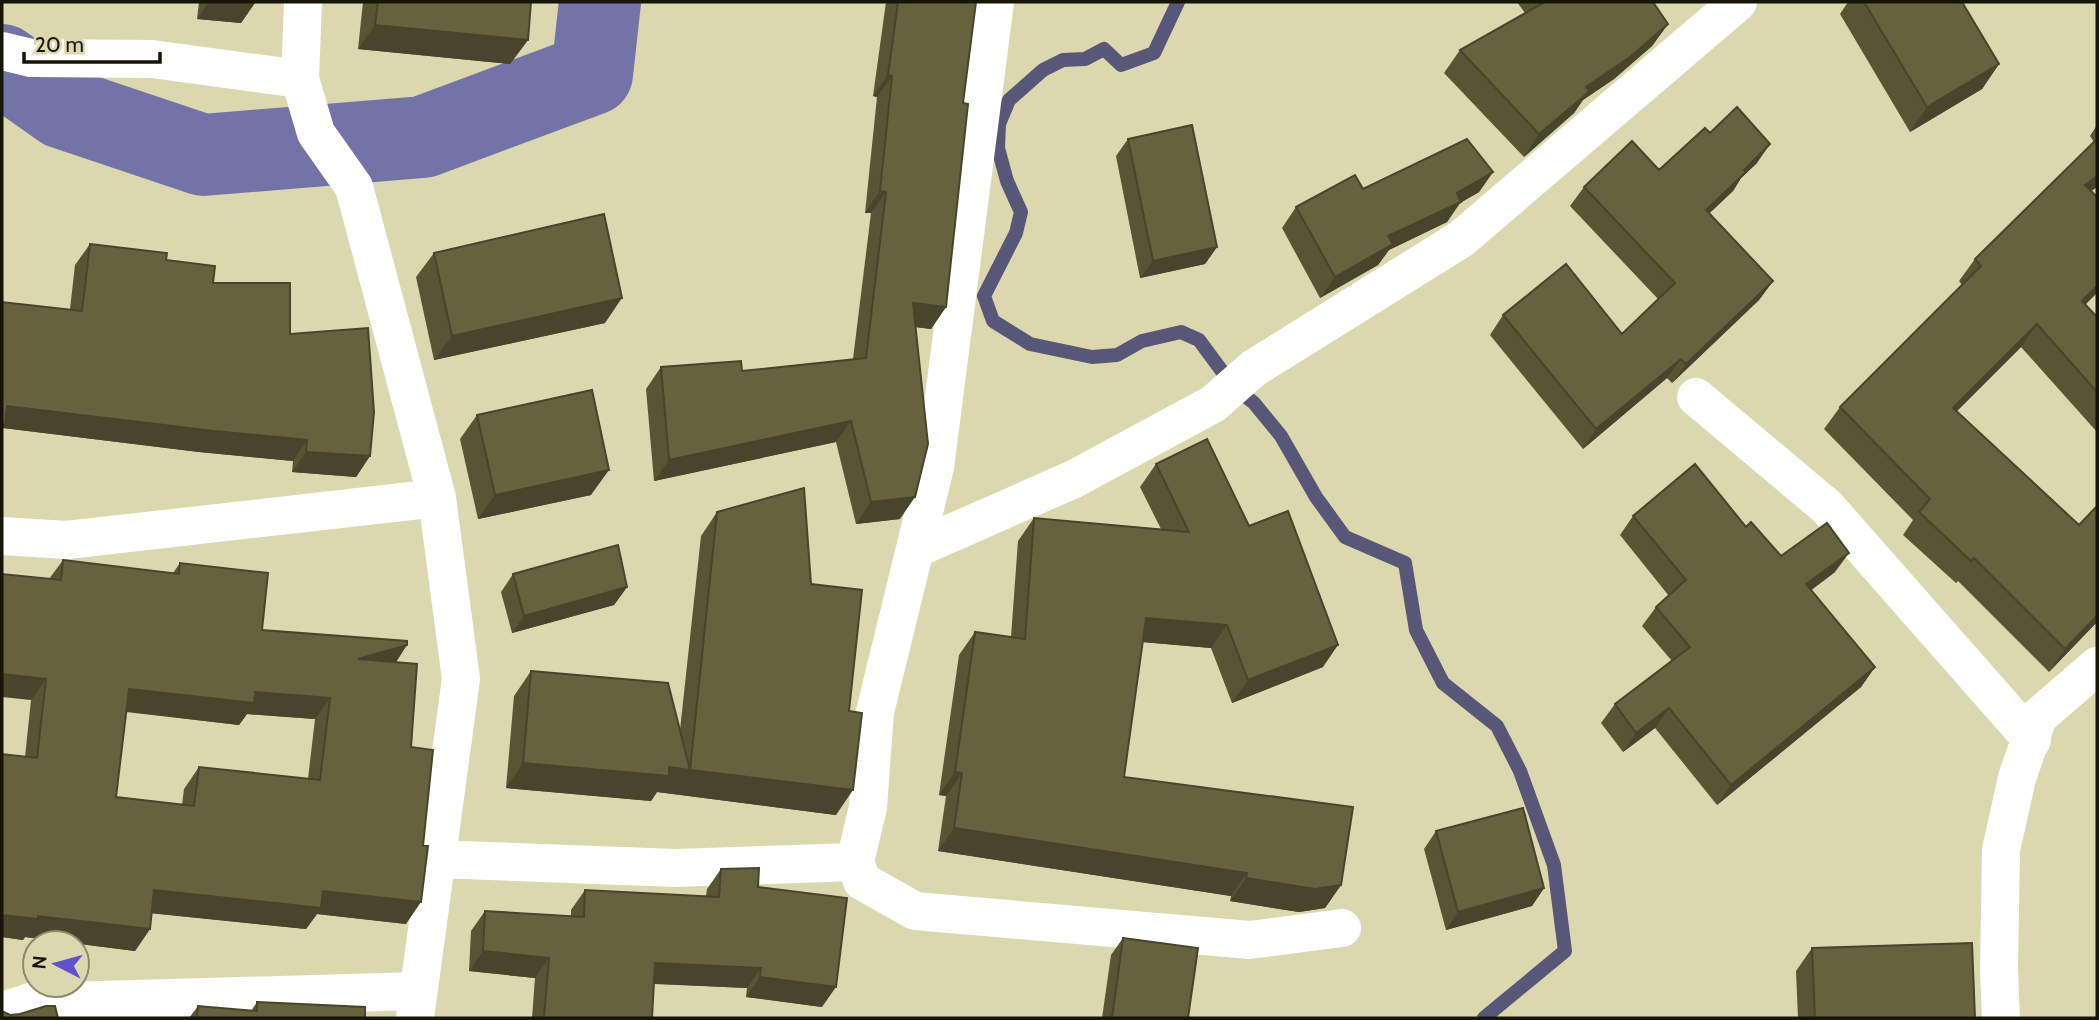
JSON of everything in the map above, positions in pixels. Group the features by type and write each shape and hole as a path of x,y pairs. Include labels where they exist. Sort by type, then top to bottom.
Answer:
{"street":[{"path":"2,1011 30,1002 416,1005 461,679 437,498 354,187 316,133 300,79 303,2"},
{"path":"995,2 935,467 875,712 869,807 855,862 862,881 915,911 1250,940 1342,928"},
{"path":"915,548 1074,479 1213,404 1254,368 1461,239 1738,2"},
{"path":"2,51 30,58 152,59 300,79"},
{"path":"1696,397 1827,507 2032,740"},
{"path":"2,536 67,540 437,498"},
{"path":"2001,1018 2001,850 2017,778 2038,717 2097,666"},
{"path":"438,859 676,868 855,862"}],"building":[{"path":"378,2 531,2 528,40 375,25"},
{"path":"898,2 976,2 963,103 968,104 946,307 913,303 928,444 915,497 871,502 851,421 669,460 661,367 741,361 742,371 866,358 886,192 880,191 892,76 888,75"},
{"path":"1545,2 1653,2 1668,24 1630,57 1586,87 1590,91 1539,134 1460,50"},
{"path":"1864,2 1962,2 1999,64 1927,107"},
{"path":"1737,107 1770,144 1744,170 1746,172 1706,210 1773,281 1686,364 1681,359 1596,429 1503,315 1566,264 1622,334 1675,283 1584,187 1632,141 1659,170 1705,128 1710,133"},
{"path":"1192,125 1217,247 1153,261 1128,139"},
{"path":"1467,139 1493,172 1457,193 1461,202 1388,236 1393,244 1335,277 1296,207 1355,175 1363,189"},
{"path":"2097,139 2097,176 2085,185 2097,197 2097,286 2082,301 2097,317 2097,392 2037,324 1953,408 2079,525 2097,506 2097,616 2065,649 1974,558 1971,561 1919,512 1930,499 1840,407 1981,266 1975,259"},
{"path":"604,214 622,298 452,336 434,253"},
{"path":"90,244 167,253 166,260 215,266 213,283 290,283 290,334 368,328 374,412 370,456 306,452 307,440 7,406 5,425 2,425 2,302 82,311"},
{"path":"592,390 609,470 495,495 477,415"},
{"path":"1207,439 1249,526 1288,511 1338,645 1248,680 1227,625 1146,618 1124,777 1353,807 1341,885 1315,889 1246,878 1247,873 954,828 962,773 955,772 975,632 1025,639 1034,518 1189,532 1156,464"},
{"path":"1695,464 1746,527 1751,522 1781,556 1827,523 1849,553 1806,584 1875,667 1731,785 1669,708 1636,733 1615,704 1690,647 1656,607 1686,580 1633,516"},
{"path":"804,488 811,584 862,590 849,711 862,713 853,790 690,770 717,512"},
{"path":"618,545 627,587 524,616 513,574"},
{"path":"63,560 179,574 180,563 268,573 262,630 407,641 407,645 358,659 417,664 411,747 433,750 423,846 428,846 421,902 323,891 321,908 154,890 150,929 38,916 38,919 2,915 2,754 37,758 46,679 2,674 2,574 61,580","holes":["129,689 254,703 255,692 330,698 320,780 199,767 194,806 116,797"]},
{"path":"531,671 668,683 690,770 669,767 669,776 523,763"},
{"path":"1523,808 1544,888 1458,912 1436,831"},
{"path":"759,868 758,887 847,898 836,987 760,977 761,968 655,963 652,1018 544,1018 549,958 483,951 485,911 584,917 585,890 719,897 721,869"},
{"path":"1123,938 1198,948 1188,1018 1112,1018"},
{"path":"1972,943 1975,1018 1815,1018 1812,948"},
{"path":"257,1002 365,1007 365,1018 197,1018 198,1006 257,1011"},
{"path":"55,1006 58,1018 2,1018 2,1012 20,1014"}],"waterway":[{"path":"2,65 63,108 203,155 423,137 592,74 600,2"},
{"path":"1178,2 1154,53 1121,65 1104,49 1085,59 1063,60 1043,70 1009,100 999,124 998,148 1007,181 1021,212 1016,233 984,296 993,321 1030,344 1092,357 1117,355 1142,341 1181,332 1199,340 1233,386 1254,403 1281,436 1316,497 1345,537 1405,563 1416,630 1443,683 1497,726 1520,771 1554,865 1565,951 1484,1018"}]}
